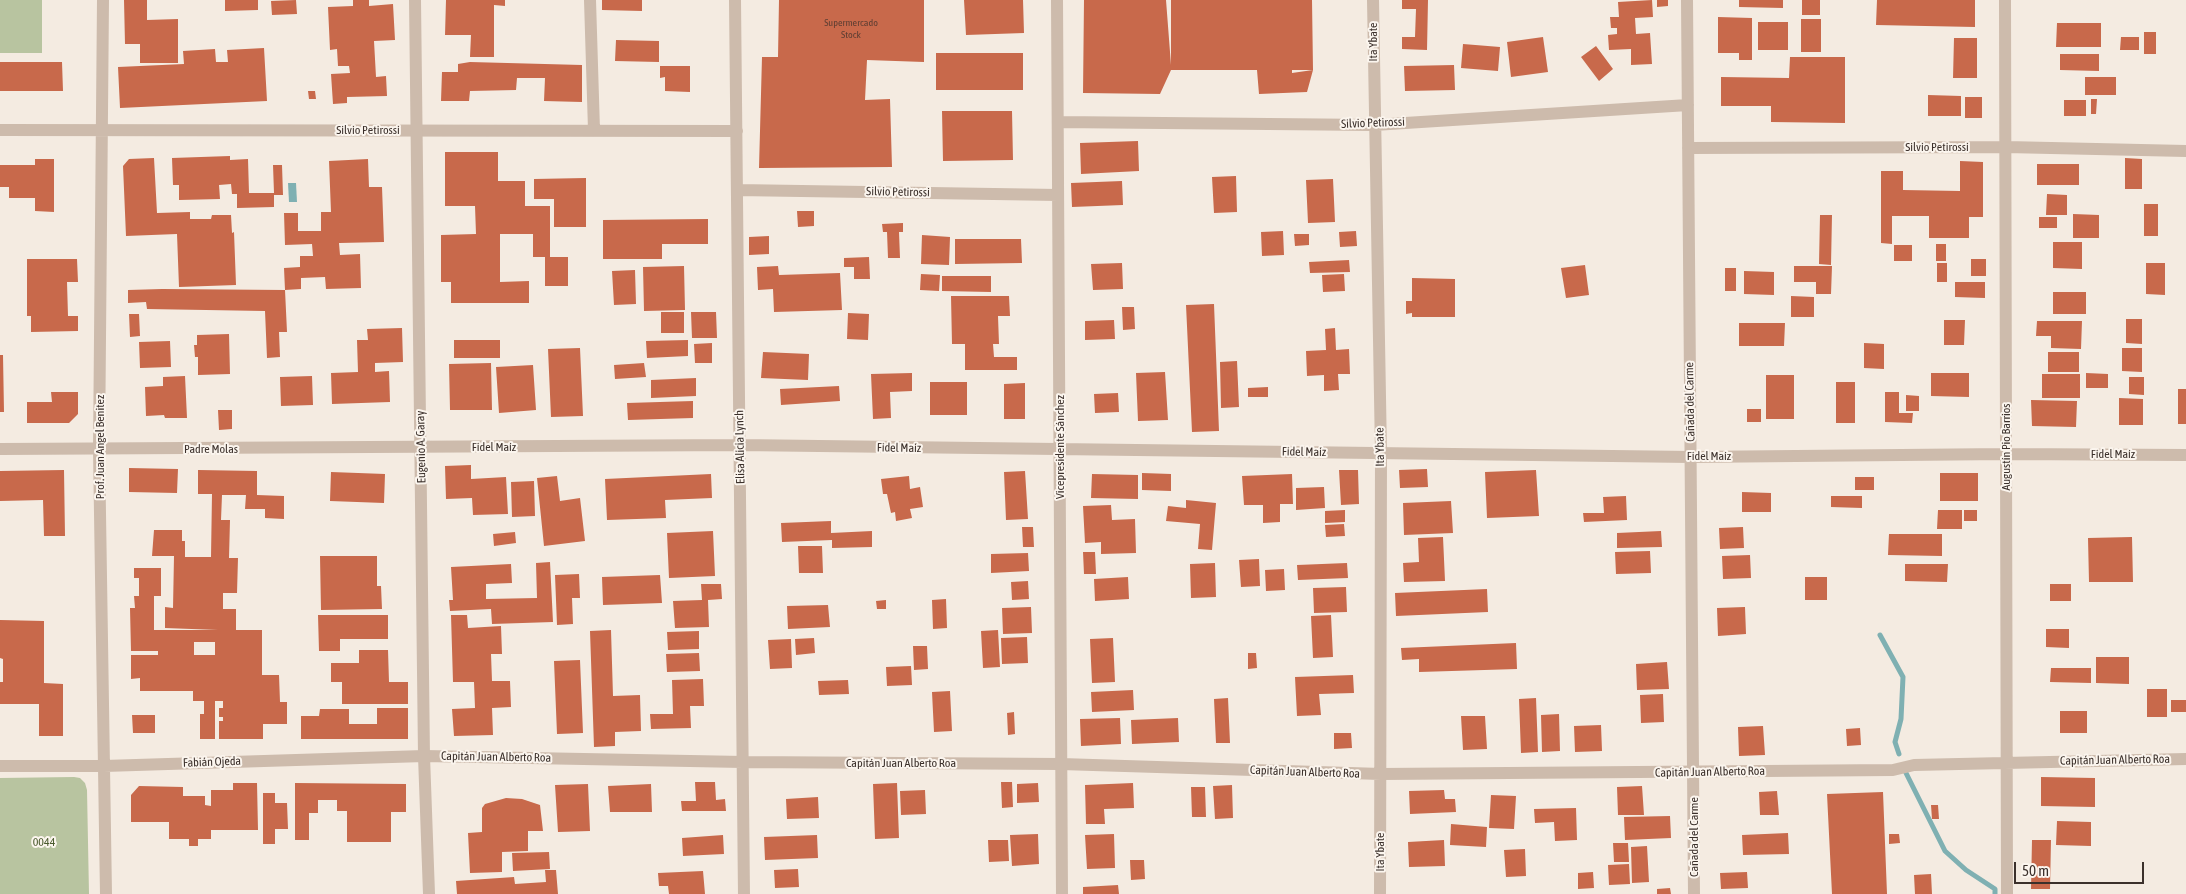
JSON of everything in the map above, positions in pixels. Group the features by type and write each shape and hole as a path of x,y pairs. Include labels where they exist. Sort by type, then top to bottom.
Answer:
{"street":[{"name":"Prof. Juan Angel Benitez","path":"103,0 99,450 106,894"},
{"name":"Eugenio A. Garay","path":"415,0 424,756 429,894"},
{"path":"590,0 594,130"},
{"name":"Elisa Alicia Lynch","path":"735,0 744,894"},
{"name":"Vicepresidente Sánchez","path":"1057,0 1062,894"},
{"name":"Ita Ybate","path":"1373,0 1381,453 1380,894"},
{"name":"Cañada del Carme","path":"1687,0 1694,894"},
{"name":"Augustín Pio Barrios","path":"2005,0 2007,894"},
{"name":"Silvio Petirossi","path":"1058,122 1374,125 1688,105"},
{"name":"Silvio Petirossi","path":"0,130 737,131"},
{"name":"Silvio Petirossi","path":"1688,148 2006,147 2186,151"},
{"name":"Silvio Petirossi","path":"737,190 1058,195"},
{"name":"Fidel Maíz","path":"421,447 740,445 1691,457 2186,454"},
{"name":"Padre Molas","path":"0,449 421,447"},
{"name":"Capitán Juan Alberto Roa","path":"424,756 743,762 1061,764 1381,774 1893,770 1914,765 2186,759"},
{"name":"Fabián Ojeda","path":"0,766 104,766 424,756"}],"green space":[{"path":"0,0 42,0 42,53 0,53"},
{"name":"0044","path":"0,778 80,778 85,783 87,790 89,894 0,894"}],"water":[{"path":"288,183 296,183 297,202 289,202"}],"building":[{"path":"124,0 147,0 147,20 178,19 178,63 140,63 140,44 125,44"},
{"path":"225,0 258,0 258,10 225,11"},
{"path":"296,0 297,14 272,15 271,1"},
{"path":"353,0 369,0 369,6 393,4 395,40 374,41 376,77 386,76 387,96 347,97 347,103 333,104 331,74 350,73 349,66 338,66 337,49 330,50 328,7 353,6"},
{"path":"446,0 505,0 505,6 494,5 494,57 470,57 471,35 445,35"},
{"path":"602,0 642,0 642,11 602,10"},
{"path":"779,0 924,0 924,62 867,60 865,100 890,99 892,167 759,168 762,57 778,57"},
{"path":"964,0 1023,0 1024,33 966,35"},
{"path":"1084,0 1166,0 1171,65 1171,0 1312,0 1313,70 1307,92 1259,94 1257,70 1171,70 1160,94 1083,93","holes":["1292,70 1313,70 1292,73"]},
{"path":"1402,0 1428,0 1427,50 1402,49 1402,37 1415,37 1416,9 1402,9"},
{"path":"1652,0 1653,17 1635,18 1636,34 1650,33 1652,64 1631,65 1631,49 1609,50 1608,35 1617,34 1617,28 1611,28 1610,17 1619,17 1618,2"},
{"path":"1657,0 1668,0 1668,6 1657,7"},
{"path":"1739,0 1783,0 1783,8 1739,7"},
{"path":"1802,0 1820,0 1820,15 1802,15"},
{"path":"1877,0 1975,0 1975,27 1876,25"},
{"path":"1718,17 1752,18 1752,60 1739,60 1739,53 1718,53"},
{"path":"1801,19 1821,19 1821,52 1801,52"},
{"path":"1758,22 1788,22 1788,50 1758,50"},
{"path":"2057,23 2101,23 2101,47 2056,47"},
{"path":"2144,32 2156,32 2156,54 2144,54"},
{"path":"1543,37 1548,72 1511,77 1507,42"},
{"path":"2121,37 2139,37 2139,50 2120,50"},
{"path":"1954,38 1977,38 1977,78 1953,78"},
{"path":"616,40 659,41 659,62 615,61"},
{"path":"1463,44 1500,47 1498,71 1461,68"},
{"path":"1596,46 1613,69 1599,81 1581,57"},
{"path":"264,48 267,101 120,108 118,67 184,64 183,51 215,49 216,62 228,62 227,50"},
{"path":"936,53 1023,53 1023,90 936,90"},
{"path":"2060,54 2099,54 2099,71 2060,70"},
{"path":"1790,57 1845,57 1845,123 1771,122 1771,106 1721,106 1721,77 1789,78"},
{"path":"0,62 62,62 63,91 0,91"},
{"path":"470,62 582,65 582,102 544,101 545,78 517,78 516,90 470,91 469,101 441,101 442,72 458,72 458,64"},
{"path":"1454,65 1455,90 1405,91 1404,66"},
{"path":"660,66 690,66 690,92 665,91 665,77 660,78"},
{"path":"2085,77 2116,77 2116,95 2085,95"},
{"path":"308,91 315,91 316,99 309,99"},
{"path":"1928,95 1961,96 1961,116 1928,116"},
{"path":"1965,97 1982,97 1982,118 1965,118"},
{"path":"2091,99 2097,99 2096,114 2091,114"},
{"path":"2064,100 2086,100 2086,116 2064,116"},
{"path":"942,111 1012,111 1013,160 943,161"},
{"path":"1138,141 1139,171 1081,174 1080,143"},
{"path":"445,152 498,152 498,181 525,181 525,206 550,206 550,257 568,257 568,286 545,286 545,257 533,257 533,234 500,234 500,282 529,281 529,303 451,303 451,282 441,282 441,235 476,234 475,206 445,206"},
{"path":"230,156 230,160 248,159 249,193 274,193 273,165 282,165 283,195 274,195 274,207 237,208 237,194 232,194 231,184 219,185 220,199 179,200 179,185 173,185 172,158"},
{"path":"154,158 157,213 190,212 190,219 211,219 212,215 231,215 232,233 234,232 236,285 179,287 177,234 126,236 123,166 129,159"},
{"path":"2125,158 2142,159 2142,189 2125,189"},
{"path":"35,159 54,159 54,212 35,211 35,198 9,198 9,187 0,187 0,165 35,165"},
{"path":"368,159 369,187 382,187 384,242 339,243 340,255 360,254 361,288 326,289 325,277 301,278 301,289 285,290 284,268 300,267 300,256 313,256 312,244 285,245 284,213 298,213 298,231 321,231 321,212 331,212 329,161"},
{"path":"1960,161 1983,162 1983,217 1969,217 1969,238 1929,238 1929,216 1892,216 1892,244 1881,243 1881,171 1903,171 1903,190 1960,191"},
{"path":"2037,164 2079,164 2079,185 2037,185"},
{"path":"1236,176 1237,212 1214,213 1212,177"},
{"path":"586,178 586,227 554,227 554,199 534,199 534,179"},
{"path":"1333,179 1335,222 1308,223 1306,180"},
{"path":"1122,181 1123,205 1072,207 1071,183"},
{"path":"2047,194 2067,195 2067,215 2046,215"},
{"path":"2144,204 2158,204 2158,236 2144,236"},
{"path":"797,211 814,211 814,226 798,227"},
{"path":"2073,214 2099,215 2099,238 2073,238"},
{"path":"1820,215 1832,215 1831,265 1819,264"},
{"path":"2039,217 2057,217 2057,228 2039,228"},
{"path":"708,219 708,244 662,244 662,259 603,259 603,220"},
{"path":"903,223 903,232 899,232 900,258 888,258 887,232 883,232 882,224"},
{"path":"1283,231 1284,255 1262,256 1261,232"},
{"path":"1356,231 1357,246 1340,247 1339,232"},
{"path":"1294,234 1309,234 1309,245 1295,246"},
{"path":"922,235 950,237 949,265 921,264"},
{"path":"769,236 769,254 749,255 749,237"},
{"path":"955,239 1021,239 1022,263 955,264"},
{"path":"2053,242 2082,242 2082,269 2053,268"},
{"path":"1936,244 1946,244 1946,261 1936,261"},
{"path":"1894,245 1912,245 1912,261 1894,261"},
{"path":"869,257 870,279 854,279 854,267 844,267 844,258"},
{"path":"27,259 77,259 78,282 67,282 68,316 78,316 78,331 31,332 31,316 27,316"},
{"path":"1971,259 1986,259 1986,276 1971,276"},
{"path":"1349,260 1350,272 1310,273 1309,262"},
{"path":"1122,263 1123,289 1093,290 1091,264"},
{"path":"1937,263 1947,263 1947,282 1937,282"},
{"path":"2146,263 2165,263 2165,295 2146,294"},
{"path":"1585,265 1589,295 1566,298 1561,268"},
{"path":"684,266 685,310 644,311 643,267"},
{"path":"778,266 779,275 840,273 842,310 774,312 773,289 758,290 757,267"},
{"path":"1794,266 1832,266 1831,294 1816,294 1816,282 1794,282"},
{"path":"1725,268 1736,268 1736,291 1725,291"},
{"path":"635,270 636,304 614,305 612,271"},
{"path":"1744,271 1774,272 1774,295 1744,294"},
{"path":"921,274 940,275 939,291 920,290"},
{"path":"1344,274 1345,291 1323,292 1322,275"},
{"path":"942,276 991,276 991,292 942,291"},
{"path":"1412,278 1455,279 1455,317 1412,317 1412,313 1406,314 1406,301 1412,301"},
{"path":"1955,282 1985,282 1985,298 1955,297"},
{"path":"128,290 285,290 287,332 279,332 280,357 267,358 265,311 147,309 146,302 128,303"},
{"path":"2053,292 2086,292 2086,314 2053,314"},
{"path":"951,296 1009,296 1010,316 998,316 999,344 993,344 994,357 1017,357 1017,370 965,370 965,344 952,344"},
{"path":"1791,296 1814,297 1814,317 1791,317"},
{"path":"1214,304 1219,431 1192,432 1186,305"},
{"path":"1122,307 1134,307 1135,329 1123,330"},
{"path":"661,312 684,312 684,333 661,333"},
{"path":"691,312 716,312 717,338 692,338"},
{"path":"848,313 869,314 868,340 847,339"},
{"path":"129,314 139,314 140,336 130,337"},
{"path":"2126,319 2142,319 2142,344 2126,343"},
{"path":"1114,320 1115,339 1085,340 1085,321"},
{"path":"1944,320 1965,320 1964,345 1944,345"},
{"path":"2037,321 2082,321 2081,349 2051,348 2051,336 2036,336"},
{"path":"1739,323 1785,323 1784,346 1739,346"},
{"path":"402,328 403,362 375,363 375,372 389,371 390,402 332,404 331,373 358,372 357,340 368,340 367,329"},
{"path":"1335,328 1336,350 1349,349 1350,374 1338,374 1339,390 1324,391 1324,375 1307,376 1306,351 1326,350 1325,329"},
{"path":"229,334 230,374 198,375 198,357 195,357 194,345 197,345 197,335"},
{"path":"454,340 500,340 500,358 454,358"},
{"path":"688,340 688,356 647,358 646,341"},
{"path":"170,341 171,367 140,368 139,342"},
{"path":"712,343 712,363 695,363 694,344"},
{"path":"1864,343 1884,344 1884,369 1864,368"},
{"path":"580,348 583,416 551,417 548,349"},
{"path":"2122,348 2142,348 2142,372 2122,371"},
{"path":"763,352 809,354 808,380 761,378"},
{"path":"2048,352 2079,352 2079,372 2048,372"},
{"path":"0,355 3,355 4,412 0,412"},
{"path":"1237,361 1239,407 1221,408 1220,362"},
{"path":"491,363 492,410 450,410 449,364"},
{"path":"644,363 646,377 615,379 614,365"},
{"path":"533,365 536,410 499,413 496,367"},
{"path":"1165,372 1168,420 1138,421 1136,373"},
{"path":"912,373 912,391 890,392 891,418 873,419 871,374"},
{"path":"1931,373 1969,373 1969,397 1931,396"},
{"path":"2086,373 2108,374 2108,388 2086,388"},
{"path":"2042,374 2080,374 2080,398 2042,398"},
{"path":"1766,375 1794,375 1794,419 1766,419"},
{"path":"185,376 187,418 165,418 164,415 146,416 145,387 163,386 163,377"},
{"path":"312,376 313,405 281,406 280,377"},
{"path":"2129,377 2144,377 2144,395 2129,394"},
{"path":"696,378 696,396 651,398 651,380"},
{"path":"930,382 967,382 967,415 930,415"},
{"path":"1836,382 1855,382 1855,423 1836,423"},
{"path":"1025,383 1025,419 1004,419 1004,384"},
{"path":"839,386 840,401 781,405 780,389"},
{"path":"1268,387 1268,397 1248,397 1248,388"},
{"path":"2178,389 2186,389 2186,424 2178,424"},
{"path":"51,392 78,392 78,414 69,423 27,423 27,402 52,402"},
{"path":"1885,392 1899,392 1899,413 1913,413 1912,423 1885,422"},
{"path":"1118,393 1119,412 1095,413 1094,394"},
{"path":"1906,395 1919,396 1919,411 1906,411"},
{"path":"2119,398 2143,399 2143,425 2119,425"},
{"path":"2031,400 2077,401 2076,427 2032,426"},
{"path":"693,401 693,418 628,420 627,403"},
{"path":"1747,409 1761,409 1761,422 1747,422"},
{"path":"218,410 232,410 232,429 219,430"},
{"path":"471,465 471,479 506,477 508,514 473,515 472,498 446,499 445,466"},
{"path":"129,468 178,469 177,493 129,492"},
{"path":"1427,469 1428,487 1400,488 1399,470"},
{"path":"64,470 65,536 44,536 43,500 0,501 0,471"},
{"path":"198,470 257,471 257,495 284,496 284,519 265,518 265,509 245,509 246,495 222,495 221,520 230,520 229,558 238,558 237,593 223,593 223,609 236,609 236,630 262,630 262,675 279,675 280,702 287,702 287,724 263,724 263,739 219,739 219,721 223,721 223,717 219,717 219,708 223,708 223,701 215,701 215,739 200,739 200,714 204,714 204,701 193,701 193,691 140,691 140,678 131,679 131,655 158,655 158,651 131,651 130,608 135,608 134,596 139,596 139,578 134,578 134,568 161,568 161,596 154,596 154,630 218,630 165,628 165,607 173,608 174,556 152,556 154,530 182,530 182,541 185,541 185,557 211,557 212,494 198,494","holes":["194,642 215,642 215,655 194,655"]},
{"path":"1339,470 1358,470 1359,504 1341,505"},
{"path":"1536,470 1539,516 1487,518 1485,472"},
{"path":"1025,471 1028,519 1006,520 1004,472"},
{"path":"331,472 385,474 384,503 330,501"},
{"path":"1142,473 1171,474 1171,491 1142,490"},
{"path":"1940,473 1978,473 1978,501 1940,501"},
{"path":"711,474 712,498 665,500 666,518 607,520 605,479"},
{"path":"1092,474 1138,475 1138,499 1091,498"},
{"path":"1292,474 1293,504 1280,504 1280,522 1263,523 1263,505 1244,505 1242,476"},
{"path":"557,476 560,501 580,498 585,541 544,546 537,478"},
{"path":"909,476 910,489 920,487 923,507 910,509 912,518 896,521 895,512 891,513 887,494 883,494 881,479"},
{"path":"1855,477 1874,477 1874,490 1855,490"},
{"path":"534,481 535,516 512,517 511,482"},
{"path":"1324,487 1325,508 1296,510 1296,488"},
{"path":"1742,492 1771,493 1771,512 1742,512"},
{"path":"1626,496 1627,520 1584,522 1583,513 1604,513 1603,497"},
{"path":"1831,496 1862,496 1862,508 1831,507"},
{"path":"1186,500 1216,503 1212,550 1198,549 1200,524 1166,521 1168,506 1186,508"},
{"path":"1451,501 1453,533 1404,535 1403,503"},
{"path":"1111,505 1112,520 1135,519 1136,553 1101,554 1101,542 1085,543 1083,506"},
{"path":"1345,510 1345,522 1325,523 1325,511"},
{"path":"1938,510 1962,510 1962,529 1937,529"},
{"path":"1964,510 1977,510 1977,521 1964,521"},
{"path":"831,521 831,533 872,531 872,547 832,548 832,540 782,542 781,523"},
{"path":"1344,524 1345,536 1326,537 1325,525"},
{"path":"1022,527 1033,527 1034,547 1023,547"},
{"path":"1743,527 1744,548 1720,549 1719,528"},
{"path":"713,531 715,576 669,578 667,533"},
{"path":"1661,531 1662,547 1617,548 1617,533"},
{"path":"515,532 516,543 494,546 493,534"},
{"path":"1889,534 1942,534 1942,556 1888,555"},
{"path":"1443,537 1445,581 1404,582 1403,563 1419,562 1418,538"},
{"path":"2132,537 2133,582 2089,582 2088,538"},
{"path":"798,546 822,546 823,573 799,573"},
{"path":"1650,551 1651,573 1616,574 1615,552"},
{"path":"1083,552 1095,552 1096,574 1084,574"},
{"path":"1028,553 1029,571 991,573 991,554"},
{"path":"1750,555 1751,578 1723,579 1722,556"},
{"path":"320,556 377,556 377,586 381,586 382,609 321,610"},
{"path":"1259,559 1260,586 1241,587 1239,560"},
{"path":"550,562 553,622 492,624 491,609 450,611 449,600 453,600 451,567 511,564 512,583 486,584 486,599 537,598 536,563"},
{"path":"1215,563 1216,597 1191,598 1190,564"},
{"path":"1347,563 1348,578 1298,580 1297,565"},
{"path":"1905,564 1948,564 1947,582 1905,581"},
{"path":"1284,569 1285,590 1266,591 1265,570"},
{"path":"579,574 580,598 572,598 573,624 557,625 555,575"},
{"path":"660,575 662,603 603,605 602,577"},
{"path":"1128,577 1129,599 1095,601 1094,579"},
{"path":"1805,577 1827,577 1827,600 1805,600"},
{"path":"1028,581 1029,599 1012,600 1011,582"},
{"path":"701,584 721,584 722,599 708,600 709,627 675,628 673,601 702,600"},
{"path":"2050,584 2071,584 2071,601 2050,601"},
{"path":"1346,587 1347,612 1314,613 1313,588"},
{"path":"1487,589 1488,612 1396,616 1395,593"},
{"path":"946,599 947,628 933,629 932,600"},
{"path":"886,600 886,609 877,609 876,601"},
{"path":"828,605 830,627 788,629 787,606"},
{"path":"1031,607 1032,633 1003,634 1002,608"},
{"path":"1745,607 1746,634 1718,636 1717,608"},
{"path":"318,615 388,615 388,639 340,639 340,651 319,651"},
{"path":"451,615 467,615 468,628 501,626 502,654 491,654 492,681 510,681 511,707 492,708 493,735 454,736 452,709 475,708 474,682 453,682"},
{"path":"1331,615 1333,657 1313,658 1311,616"},
{"path":"0,620 44,621 44,683 63,684 63,736 39,736 39,704 0,704 0,682 3,682 3,659 0,658"},
{"path":"2046,629 2069,629 2069,648 2046,647"},
{"path":"611,630 613,696 640,695 641,731 615,732 615,746 594,747 590,631"},
{"path":"998,630 1000,667 983,668 981,631"},
{"path":"699,631 699,649 668,650 667,632"},
{"path":"1027,637 1028,663 1002,664 1001,638"},
{"path":"814,638 815,653 796,655 795,639"},
{"path":"1113,638 1115,682 1092,683 1090,639"},
{"path":"791,639 792,668 770,669 768,640"},
{"path":"1516,643 1517,669 1419,672 1419,659 1402,660 1401,648"},
{"path":"913,646 927,646 928,669 914,670"},
{"path":"359,650 388,650 389,682 408,682 408,704 342,704 342,682 331,682 331,663 359,663"},
{"path":"699,653 700,671 667,672 666,654"},
{"path":"1248,653 1256,653 1257,668 1248,669"},
{"path":"2096,657 2129,657 2129,684 2096,683"},
{"path":"580,660 583,733 557,734 554,661"},
{"path":"1667,662 1669,689 1637,690 1636,664"},
{"path":"911,666 912,685 887,686 886,667"},
{"path":"2051,668 2091,668 2091,683 2050,682"},
{"path":"1353,675 1354,693 1319,694 1321,715 1297,716 1295,677"},
{"path":"703,679 704,706 690,706 691,728 651,729 650,714 673,714 672,680"},
{"path":"848,680 849,694 819,695 818,681"},
{"path":"2147,689 2167,689 2167,717 2147,717"},
{"path":"1133,690 1134,710 1092,712 1091,692"},
{"path":"950,691 952,731 934,732 932,692"},
{"path":"1663,694 1664,722 1641,723 1640,695"},
{"path":"1228,698 1230,743 1216,743 1214,699"},
{"path":"1536,698 1538,752 1521,753 1519,699"},
{"path":"2171,700 2186,700 2186,712 2171,712"},
{"path":"377,708 408,708 408,739 301,739 301,716 319,716 320,709 349,709 349,724 377,724"},
{"path":"2060,711 2087,711 2087,733 2060,733"},
{"path":"1014,712 1015,734 1008,735 1007,713"},
{"path":"1559,714 1560,751 1542,752 1541,715"},
{"path":"132,715 155,715 155,733 133,733"},
{"path":"1461,716 1485,716 1487,749 1463,750"},
{"path":"1120,718 1121,744 1081,746 1080,719"},
{"path":"1178,718 1179,742 1132,744 1131,720"},
{"path":"1601,725 1602,751 1575,752 1574,726"},
{"path":"1763,726 1765,755 1739,756 1738,727"},
{"path":"1860,728 1861,745 1847,746 1846,729"},
{"path":"1334,733 1351,733 1352,748 1334,749"},
{"path":"2041,777 2095,778 2095,807 2041,806"},
{"path":"695,782 715,782 716,800 725,799 726,811 682,811 681,801 696,801"},
{"path":"1001,782 1012,782 1013,807 1002,808"},
{"path":"233,783 257,783 258,830 211,830 211,839 198,839 198,846 189,846 189,839 169,839 169,822 131,822 131,795 139,786 183,787 183,796 205,796 205,805 211,806 211,790 233,790"},
{"path":"295,783 406,784 406,812 391,812 391,842 347,842 347,811 337,811 337,800 318,800 318,813 309,813 309,840 295,840"},
{"path":"897,783 899,838 875,839 873,784"},
{"path":"1038,783 1039,802 1017,803 1017,784"},
{"path":"1133,783 1134,808 1104,809 1105,824 1086,824 1085,785"},
{"path":"588,784 590,831 558,832 555,785"},
{"path":"651,784 652,812 610,812 608,786"},
{"path":"1232,785 1233,818 1215,819 1213,786"},
{"path":"1642,786 1644,815 1618,815 1617,787"},
{"path":"1191,787 1205,787 1206,817 1192,817"},
{"path":"925,790 926,814 901,815 900,791"},
{"path":"1444,790 1445,799 1455,799 1456,812 1410,814 1409,791"},
{"path":"1777,791 1779,815 1760,815 1759,792"},
{"path":"1883,792 1887,894 1832,894 1827,794"},
{"path":"263,793 275,793 275,803 287,803 288,829 275,829 275,844 263,844"},
{"path":"1491,795 1516,796 1514,829 1489,828"},
{"path":"818,797 819,818 787,819 786,799"},
{"path":"506,798 522,799 540,805 543,831 528,831 528,851 502,852 502,872 470,873 468,833 482,832 482,808 485,804"},
{"path":"1931,805 1938,805 1939,819 1932,819"},
{"path":"1576,808 1577,840 1555,841 1554,822 1535,823 1534,809"},
{"path":"1670,816 1671,838 1625,840 1624,817"},
{"path":"2057,821 2091,822 2091,846 2056,845"},
{"path":"1451,824 1487,827 1486,847 1450,845"},
{"path":"1788,833 1789,854 1743,855 1742,835"},
{"path":"1038,834 1039,864 1012,866 1010,835"},
{"path":"1114,834 1115,868 1087,869 1085,835"},
{"path":"1889,834 1899,834 1900,843 1889,844"},
{"path":"723,835 724,854 683,856 682,838"},
{"path":"817,835 818,858 765,860 764,837"},
{"path":"988,840 1008,840 1009,861 989,862"},
{"path":"1444,840 1445,866 1409,867 1408,842"},
{"path":"2032,840 2051,840 2050,889 2031,889"},
{"path":"1613,843 1628,843 1629,862 1614,862"},
{"path":"1647,846 1649,882 1632,883 1631,847"},
{"path":"1525,849 1526,876 1506,877 1504,850"},
{"path":"549,852 550,869 513,871 512,853"},
{"path":"1130,860 1144,860 1145,879 1131,880"},
{"path":"1629,864 1630,884 1609,885 1608,865"},
{"path":"798,869 799,887 775,888 774,870"},
{"path":"545,870 556,870 558,894 457,894 456,881 514,877 515,884 546,882"},
{"path":"703,871 705,894 669,894 668,886 659,886 658,873"},
{"path":"1593,872 1594,888 1578,889 1578,873"},
{"path":"1747,872 1748,888 1721,889 1720,873"},
{"path":"1931,874 1932,894 1915,894 1914,875"},
{"path":"1118,885 1119,894 1083,894 1083,887"},
{"path":"1670,888 1671,894 1657,894 1657,889"}],"waterway":[{"path":"1880,635 1903,677 1901,719 1895,742 1899,754"},
{"path":"1906,773 1945,851 1966,870 1995,889 1995,894"}]}
